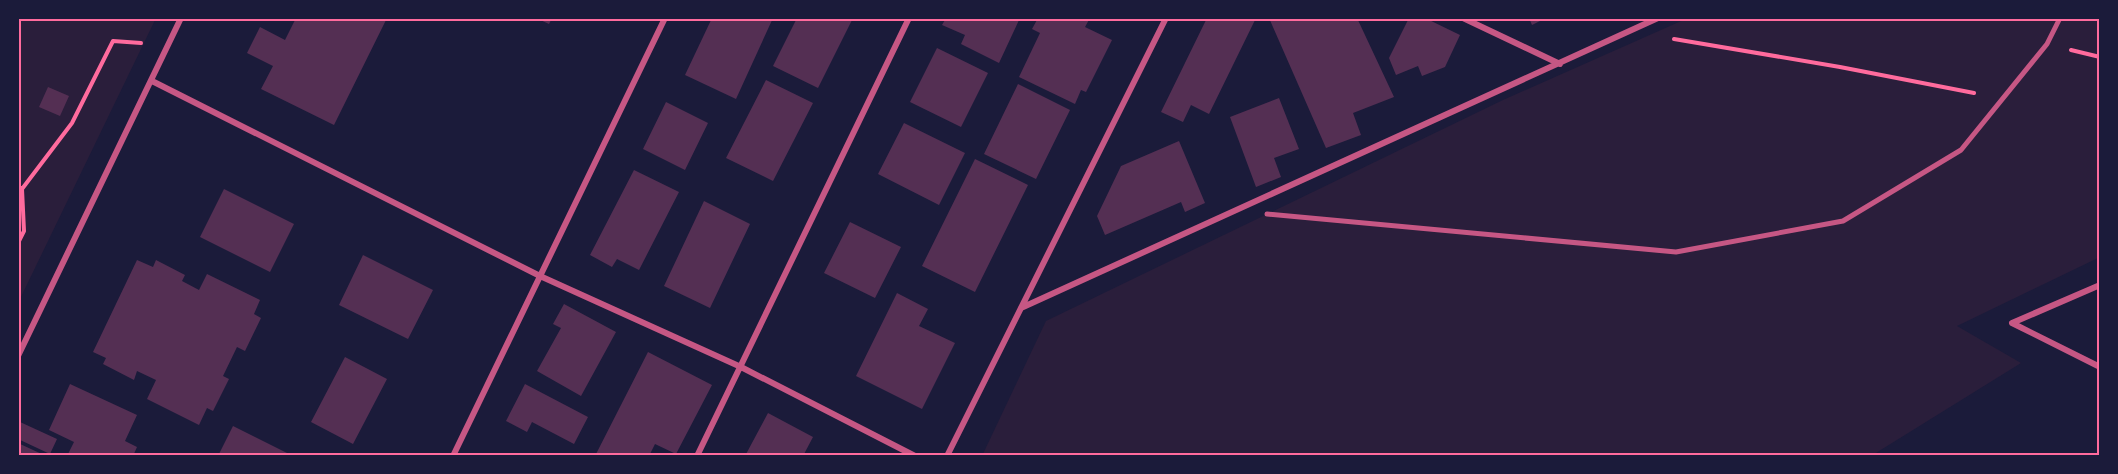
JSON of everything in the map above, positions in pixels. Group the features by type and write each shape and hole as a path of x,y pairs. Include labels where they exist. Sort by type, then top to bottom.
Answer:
{"street":[{"path":"18,356 181,18"},
{"path":"453,456 665,18"},
{"path":"697,456 909,18"},
{"path":"947,456 1166,18"},
{"path":"1463,18 1560,64"},
{"path":"1021,308 1658,18"},
{"path":"1267,214 1676,252 1844,221 1961,150 2047,44 2060,18"},
{"path":"152,81 540,276 741,367 915,456"},
{"path":"2100,285 2012,322 2100,367"}],"path":[{"path":"1673,39 1840,67 2002,98"},
{"path":"18,243 24,231 20,188 72,123 113,41 168,45"}],"shaded area":[{"path":"18,18 156,18 18,303"},
{"path":"1688,18 2100,18 2100,257 1957,326 2021,363 1871,456 982,456 1046,321 1503,100"}],"building":[{"path":"296,18 387,18 334,125 261,89 273,66 247,53 260,27 285,40"},
{"path":"536,18 552,18 549,24"},
{"path":"712,18 773,18 736,99 685,75"},
{"path":"797,18 853,18 818,88 773,66"},
{"path":"946,18 1020,18 999,63 961,44 965,35 942,25"},
{"path":"1038,18 1090,18 1085,27 1112,40 1086,92 1081,90 1075,104 1019,77 1040,33 1032,29"},
{"path":"1207,18 1256,18 1209,114 1191,105 1183,122 1161,112"},
{"path":"1269,18 1357,18 1394,97 1353,113 1361,135 1326,148"},
{"path":"1409,18 1425,18 1460,35 1445,67 1422,76 1418,66 1396,75 1389,58"},
{"path":"1529,18 1546,18 1532,25"},
{"path":"937,48 988,73 961,127 910,102"},
{"path":"766,80 813,103 773,181 726,158"},
{"path":"1018,84 1070,110 1036,179 984,154"},
{"path":"48,87 69,96 60,116 39,107"},
{"path":"1279,98 1299,149 1274,158 1281,177 1256,187 1230,117"},
{"path":"666,102 708,123 685,170 643,149"},
{"path":"904,123 965,153 939,205 878,174"},
{"path":"1179,141 1205,203 1185,212 1181,202 1105,235 1097,216 1121,166"},
{"path":"975,159 1028,185 975,292 922,266"},
{"path":"634,170 679,192 639,270 617,259 612,267 590,255"},
{"path":"224,189 294,224 270,272 200,237"},
{"path":"704,201 750,224 710,308 664,286"},
{"path":"850,222 901,247 875,298 824,273"},
{"path":"363,255 433,290 408,339 339,305"},
{"path":"137,260 153,267 156,260 185,275 182,281 199,290 207,274 260,300 254,314 261,318 245,351 237,347 223,376 229,379 213,411 207,408 199,425 147,399 156,380 137,371 134,380 103,364 106,358 93,352"},
{"path":"897,293 928,309 919,326 955,343 922,409 856,376"},
{"path":"564,304 616,332 581,396 537,371 561,328 553,324"},
{"path":"648,352 712,385 676,454 655,444 649,456 595,456"},
{"path":"345,357 387,379 353,444 311,422"},
{"path":"70,384 137,415 125,441 137,447 133,456 67,456 74,442 49,430"},
{"path":"525,384 588,417 574,444 532,422 527,432 506,421"},
{"path":"768,413 813,437 803,456 745,456"},
{"path":"20,422 57,439 50,454 18,439"},
{"path":"233,426 293,456 218,456"},
{"path":"18,443 46,456 18,456"}]}
